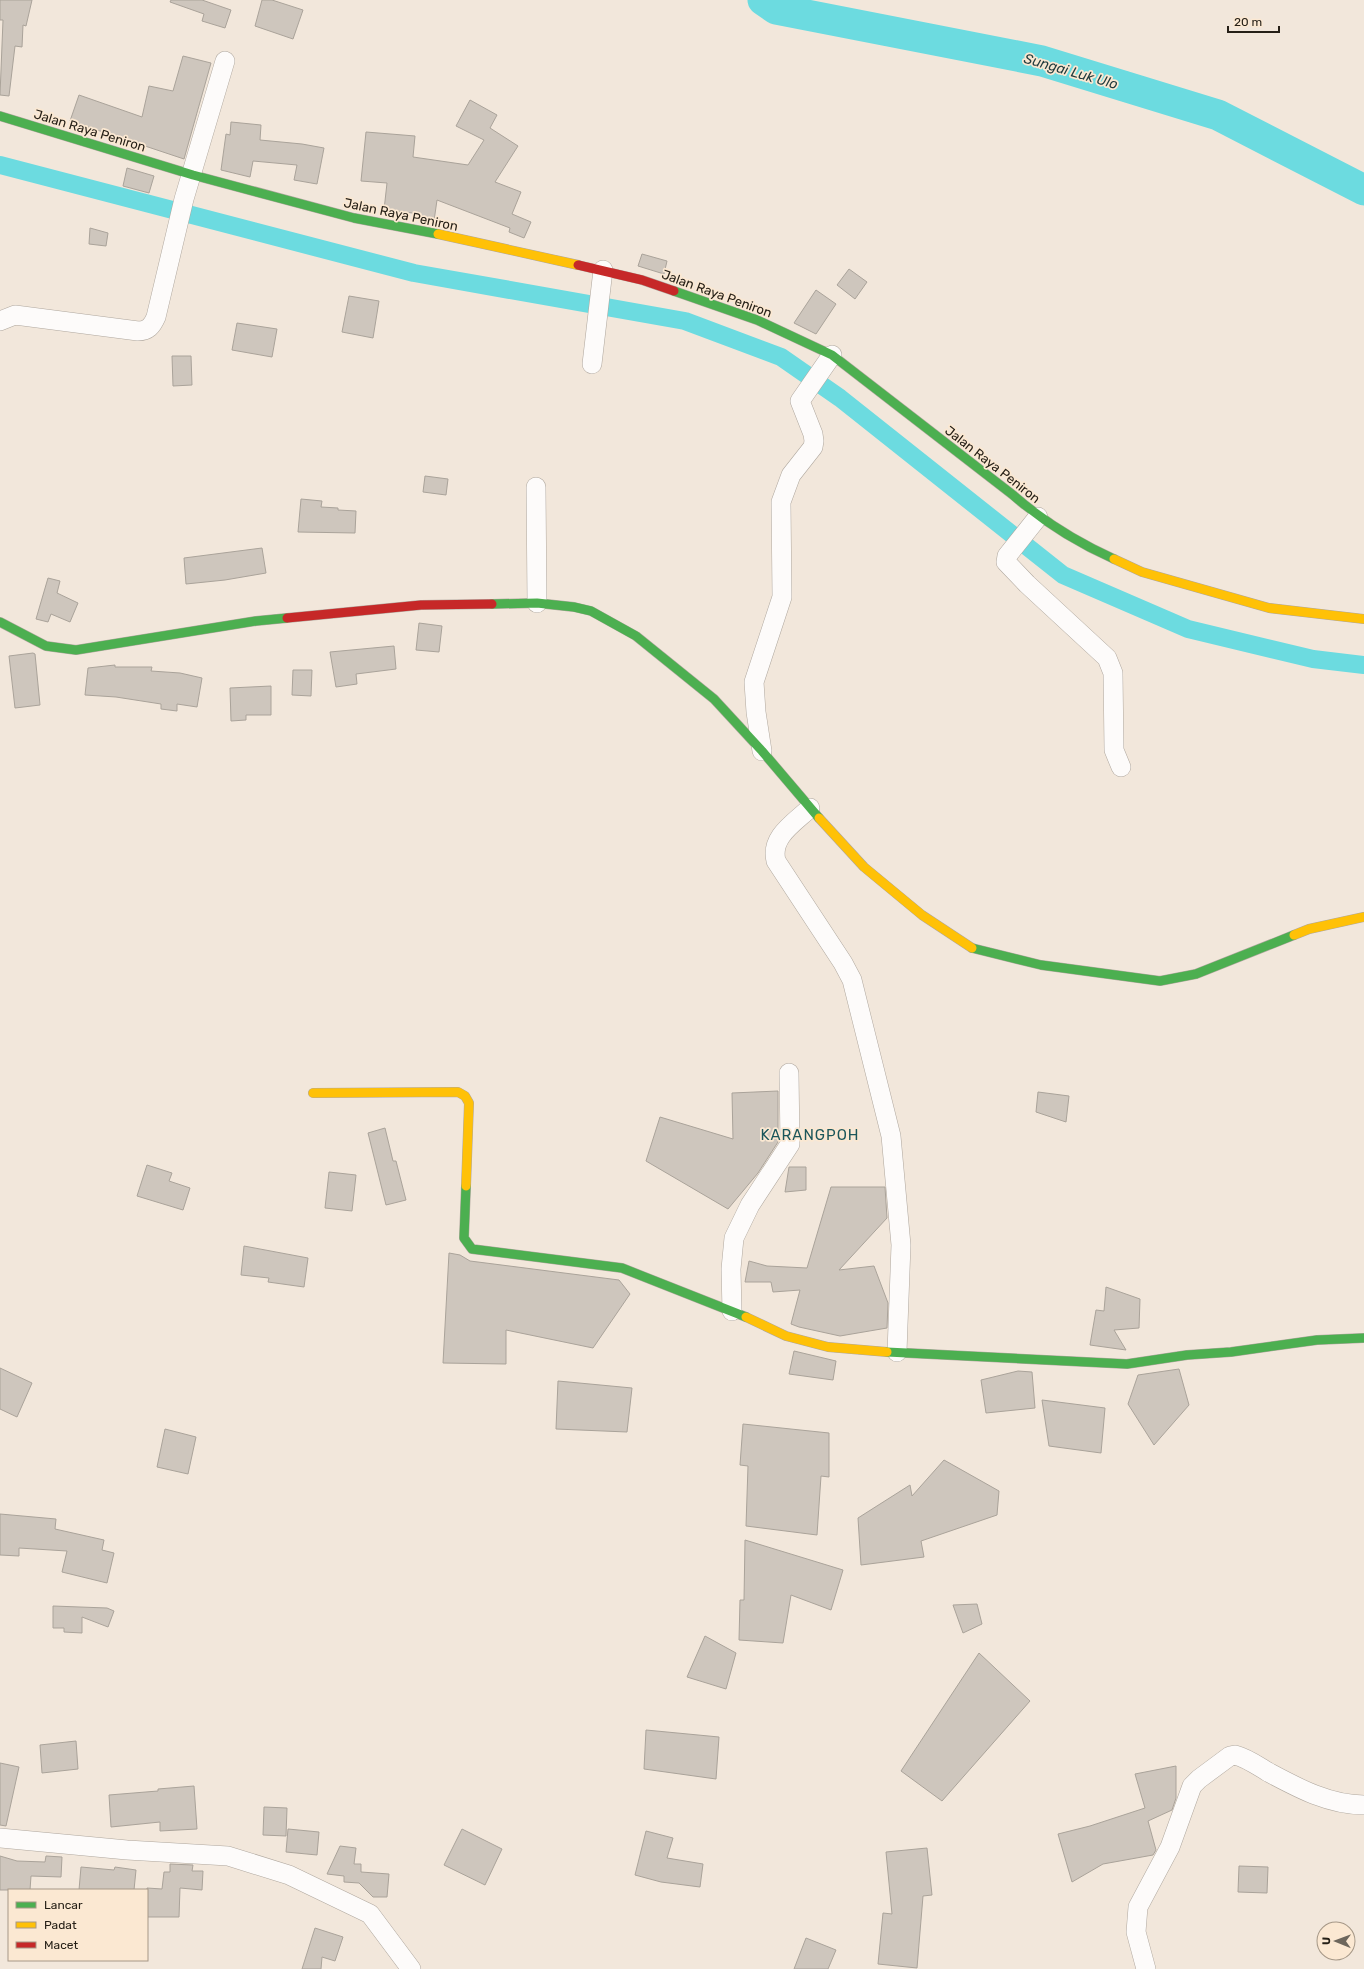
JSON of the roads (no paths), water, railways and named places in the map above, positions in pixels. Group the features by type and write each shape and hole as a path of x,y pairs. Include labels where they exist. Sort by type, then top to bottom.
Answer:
{"street":[{"path":"0,321 15,315 138,331 147,330 156,317 184,199 193,175 225,61"},
{"name":"Jalan Raya Peniron","path":"0,116 193,175 354,218 486,244 642,280 757,320 832,355 1013,495 1038,517 1093,550 1142,572 1269,608 1364,619"},
{"path":"592,364 596,315 603,270"},
{"path":"762,750 756,712 754,682 782,597 780,502 791,475 813,446 814,442 813,434 801,404 802,398 832,355"},
{"path":"536,487 537,603"},
{"path":"1038,517 1010,553 1006,562 1022,579 1108,658 1113,673 1114,750 1121,767"},
{"path":"0,622 46,646 76,650 256,621 421,604 559,604 591,611 636,636 714,699 762,750 810,808 864,867 922,915 948,934 972,948 1041,965 1160,981 1196,974 1309,929 1364,917"},
{"path":"810,808 778,838 774,856 843,963 852,980 889,1128 901,1245 897,1352"},
{"path":"732,1312 734,1238 750,1205 790,1144 789,1073"},
{"path":"313,1093 458,1092 465,1096 469,1103 464,1238 472,1249 622,1268 732,1312 786,1336 828,1347 860,1351 1127,1364 1187,1355 1231,1352 1316,1340 1364,1338"},
{"path":"1146,1969 1136,1932 1138,1907 1170,1847 1183,1815 1188,1793 1199,1779 1230,1756 1235,1755 1312,1794 1340,1802 1364,1805"},
{"path":"0,1838 127,1850 228,1856 289,1875 370,1914 411,1969"}],"waterway":[{"name":"Sungai Luk Ulo","path":"763,0 776,9 1042,61 1218,115 1364,190"},
{"path":"0,165 414,273 685,321 781,357 840,398 1063,575 1188,629 1313,659 1364,665"}],"district":[{"name":"KARANGPOH","path":"810,1135"}]}
